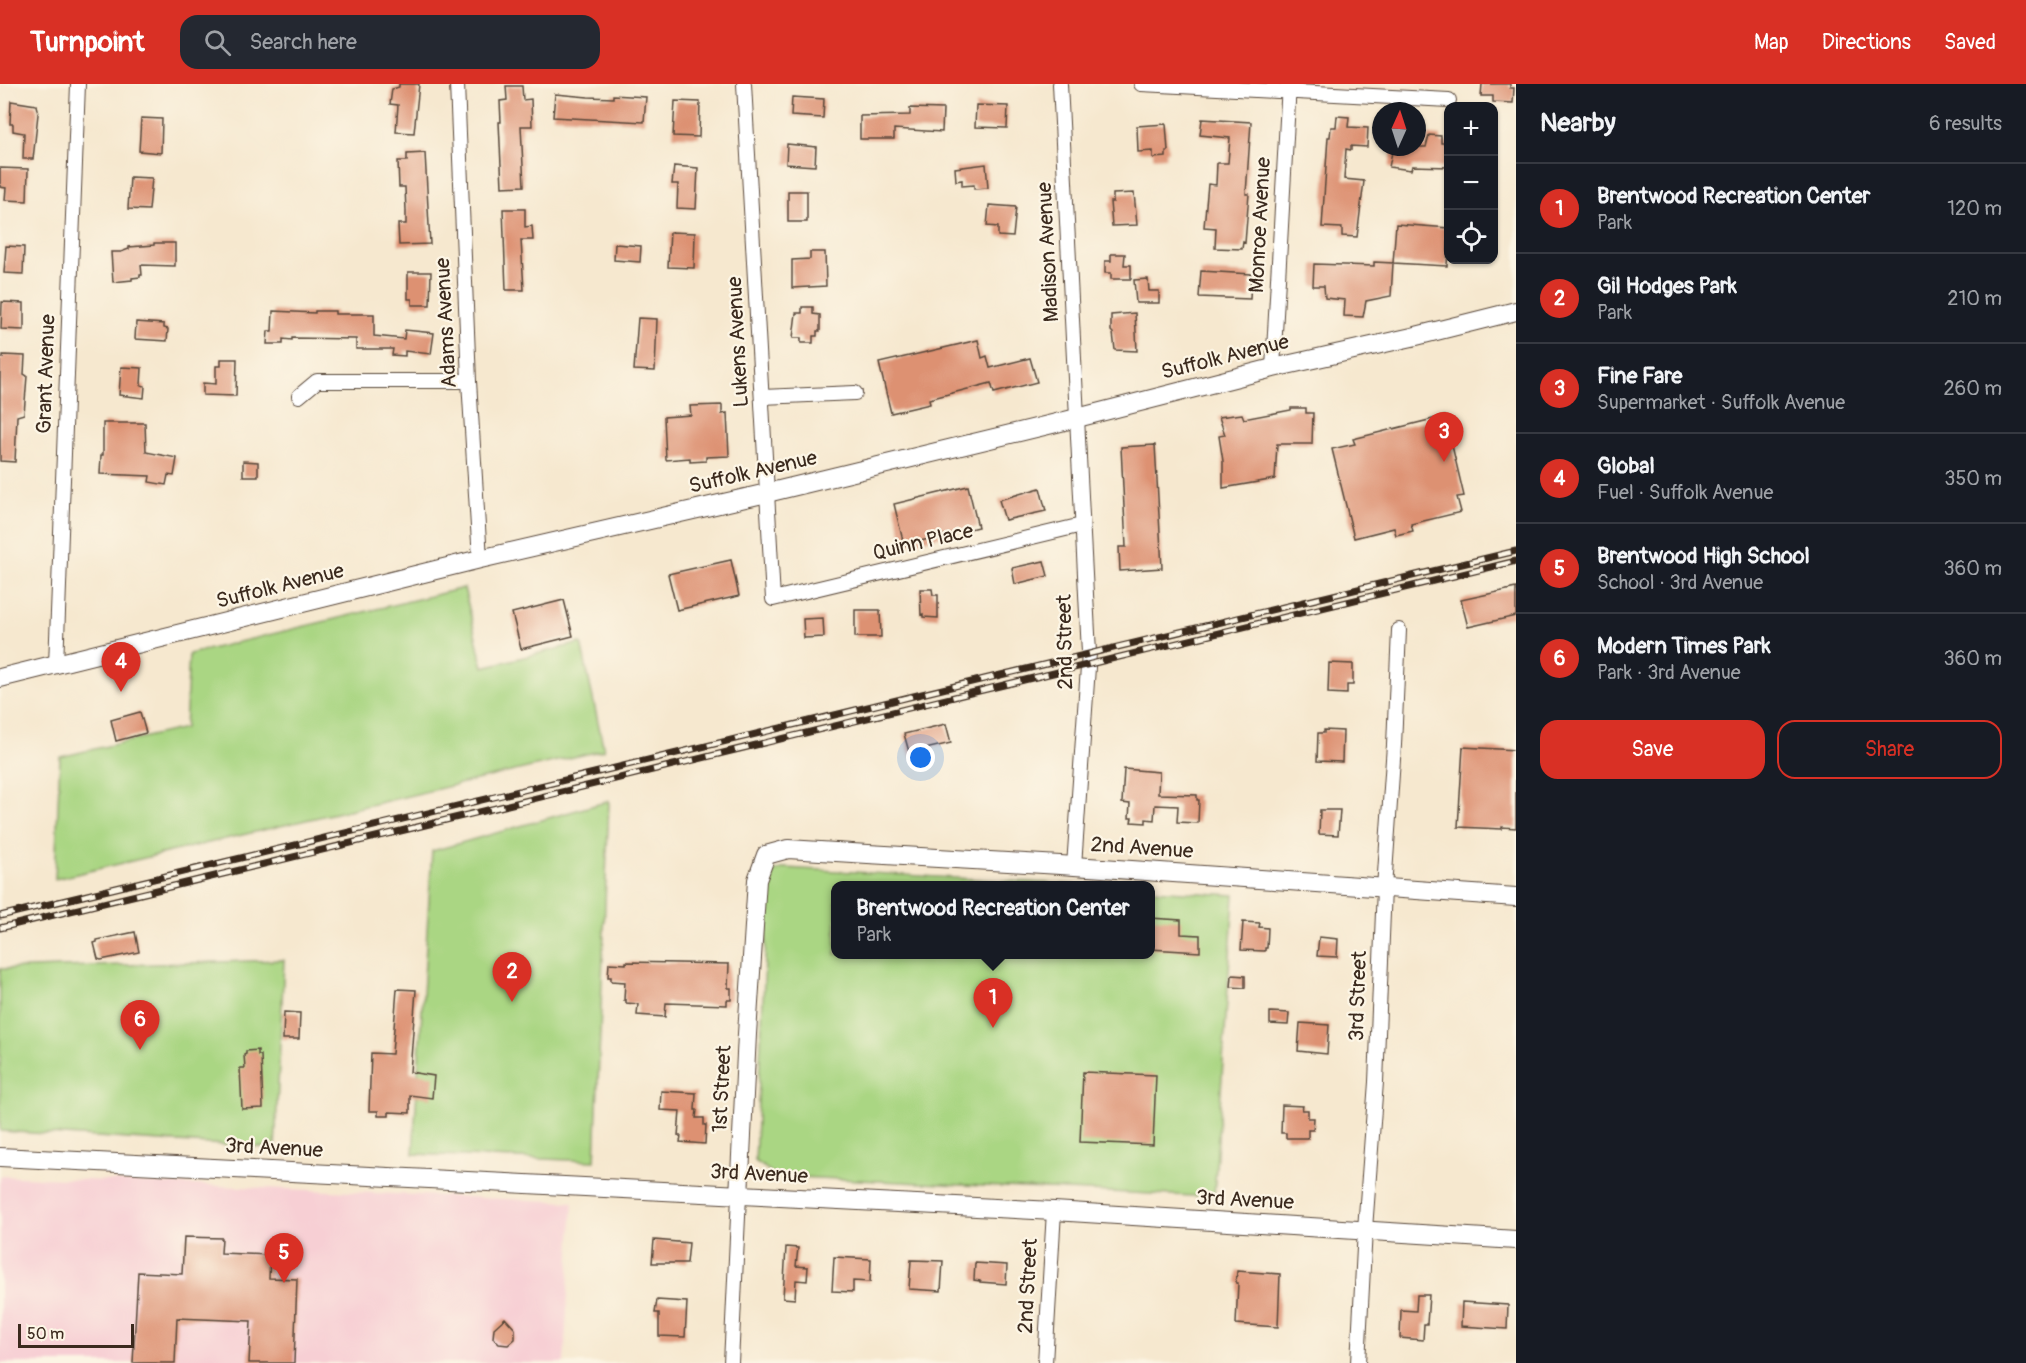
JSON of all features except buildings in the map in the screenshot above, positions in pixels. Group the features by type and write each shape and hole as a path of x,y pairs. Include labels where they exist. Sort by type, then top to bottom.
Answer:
{"street":[{"name":"Grant Avenue","path":"56,665 78,84"},
{"name":"Adams Avenue","path":"457,84 469,381 480,559"},
{"name":"Lukens Avenue","path":"744,84 773,598"},
{"name":"Madison Avenue","path":"1060,84 1077,418"},
{"path":"1141,84 1289,87 1449,100"},
{"name":"Monroe Avenue","path":"1273,368 1289,87"},
{"name":"Suffolk Avenue","path":"0,678 480,559 767,493 1516,310"},
{"path":"299,396 317,381 469,381"},
{"path":"762,398 855,393"},
{"name":"2nd Street","path":"1074,866 1089,664 1077,418"},
{"name":"Quinn Place","path":"773,598 1082,525"},
{"name":"3rd Street","path":"1358,1363 1376,1082 1384,888 1399,630"},
{"name":"2nd Avenue","path":"766,855 788,849 1074,866 1516,897"},
{"name":"1st Street","path":"731,1363 757,880 766,855"},
{"name":"3rd Avenue","path":"0,1157 1054,1211 1516,1239"},
{"name":"2nd Street","path":"1045,1363 1054,1211"}],"shaded area":[{"path":"0,1176 573,1202 564,1363 0,1363"}],"green space":[{"path":"464,588 483,667 581,643 604,750 55,879 60,757 185,728 189,654"},
{"path":"609,801 595,1161 413,1154 432,851"},
{"path":"785,868 1007,881 831,881 831,959 1155,959 1155,890 1234,895 1214,1197 777,1176 755,1161 769,881 773,872"},
{"path":"284,960 275,1148 0,1131 0,969"}],"railway":[{"path":"0,916 1516,551"},
{"path":"0,928 1516,561"}],"place":[{"name":"Fine Fare","path":"1444,462"},
{"name":"Global","path":"121,692"},
{"name":"Gil Hodges Park","path":"512,1002"},
{"name":"Brentwood Recreation Center","path":"993,1028"},
{"name":"Modern Times Park","path":"140,1050"},
{"name":"Brentwood High School","path":"284,1283"}]}
